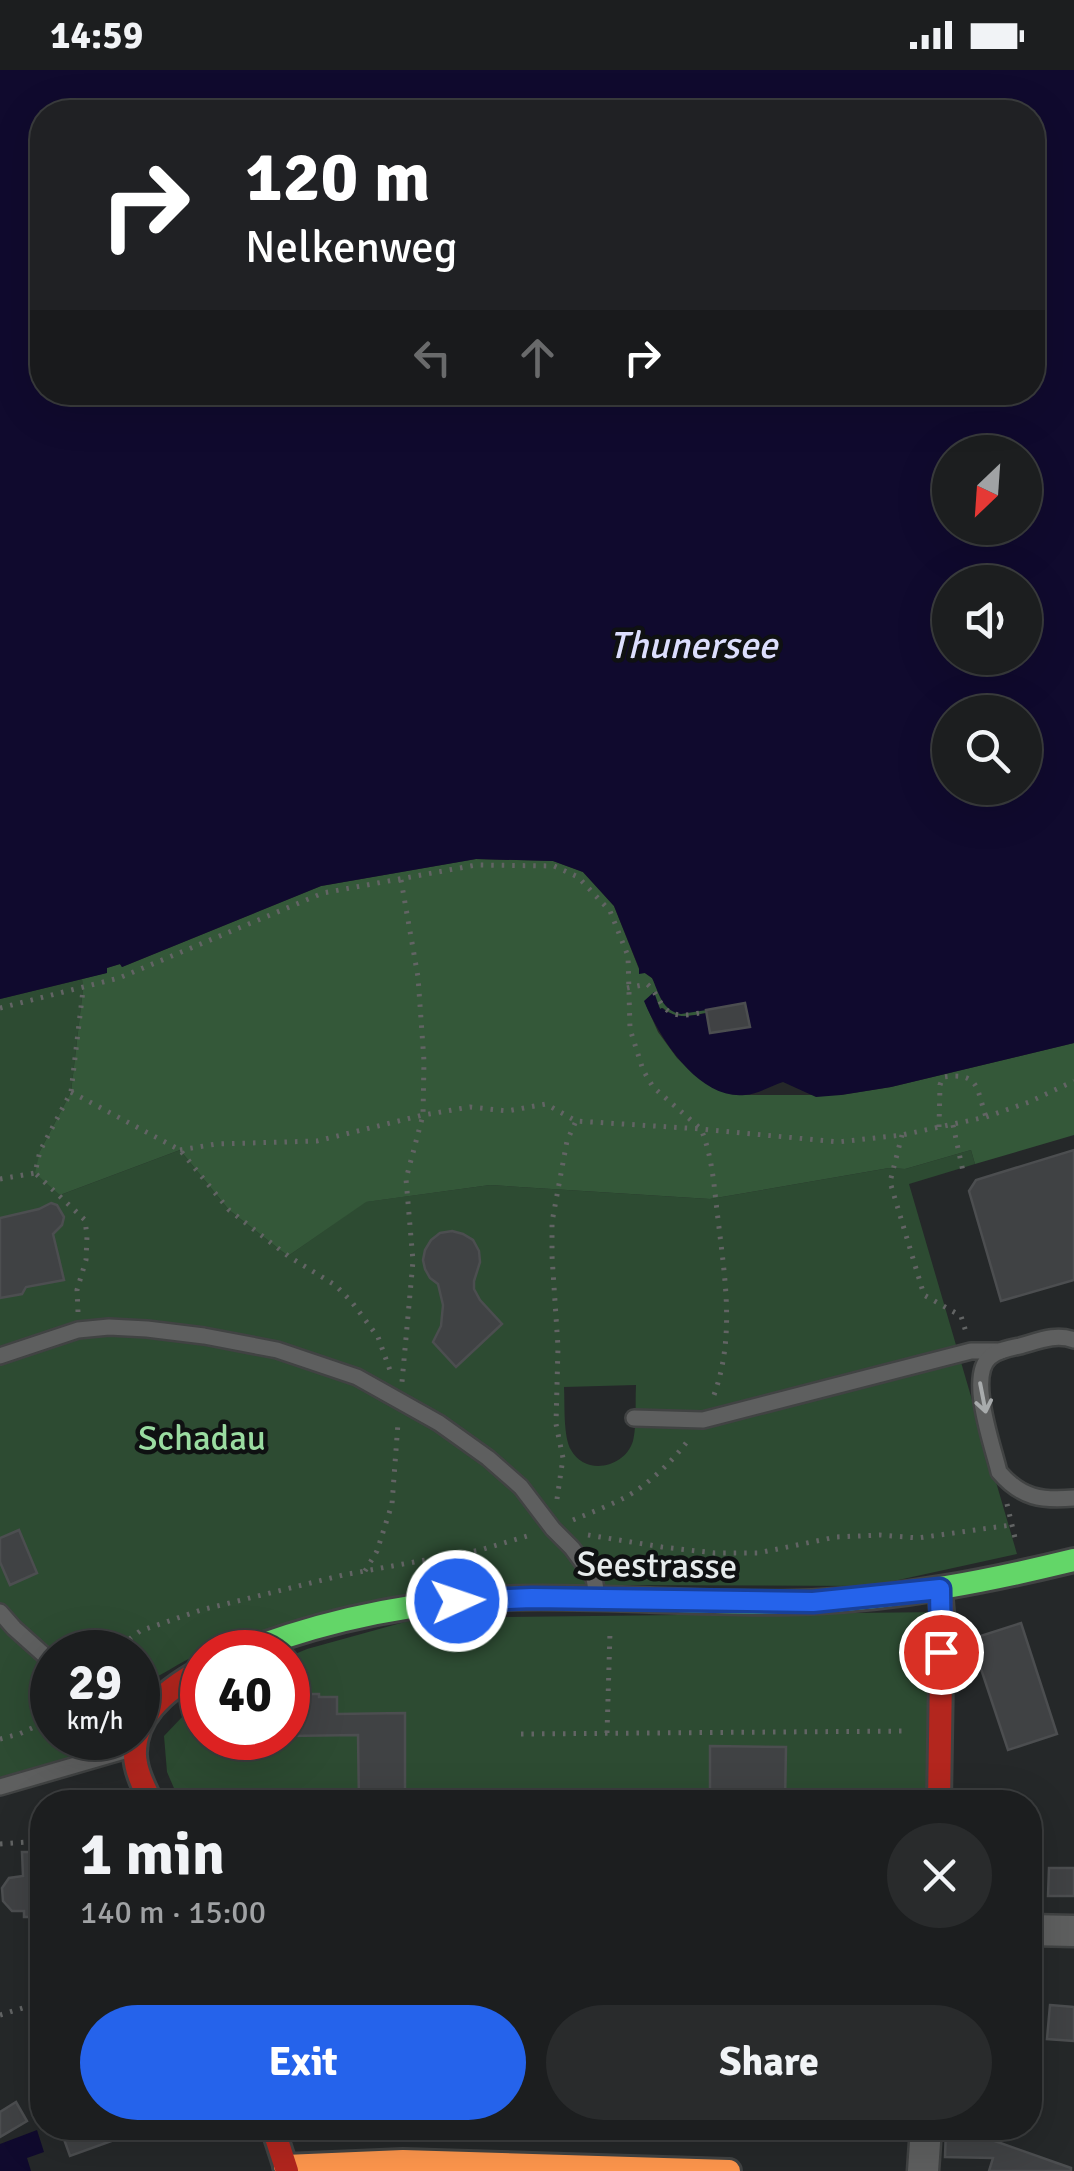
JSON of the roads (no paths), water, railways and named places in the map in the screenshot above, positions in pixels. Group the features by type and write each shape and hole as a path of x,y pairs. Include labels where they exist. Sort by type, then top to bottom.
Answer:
{"street":[{"name":"Seestrasse","path":"304,1630 380,1611 484,1599 604,1607 813,1602 940,1589 1074,1560"},
{"path":"939,1790 940,1589"},
{"path":"160,1699 180,1682"},
{"path":"137,1760 146,1790"},
{"path":"1042,1930 1074,1931"},
{"path":"277,2140 286,2169 403,2162 728,2171"},
{"path":"923,2171 925,2140"}],"lane":[{"path":"0,1356 78,1330 146,1329 277,1350 358,1377 439,1422 521,1488 594,1578 604,1607"},
{"path":"634,1418 702,1420 971,1351 1001,1351 1055,1336 1074,1340"},
{"path":"1001,1351 981,1368 979,1384 999,1472 1029,1495 1046,1500 1074,1499"},
{"path":"0,1612 30,1642"},
{"path":"0,1787 93,1760"}],"water":[{"name":"Thunersee","path":"0,70 1074,70 1074,1043 891,1087 841,1095 816,1097 783,1082 750,1094 728,1094 696,1077 682,1063 644,1001 654,992 660,1009 684,1016 707,1013 711,1033 749,1027 745,1004 681,1014 669,1009 652,978 639,974 614,906 583,872 553,861 476,859 321,886 122,967 120,964 107,968 107,973 0,999"},
{"path":"30,2133 30,2140 40,2140 44,2152 27,2158 31,2171 0,2171 0,2144"}],"park label":[{"name":"Schadau","path":"202,1438"}]}
